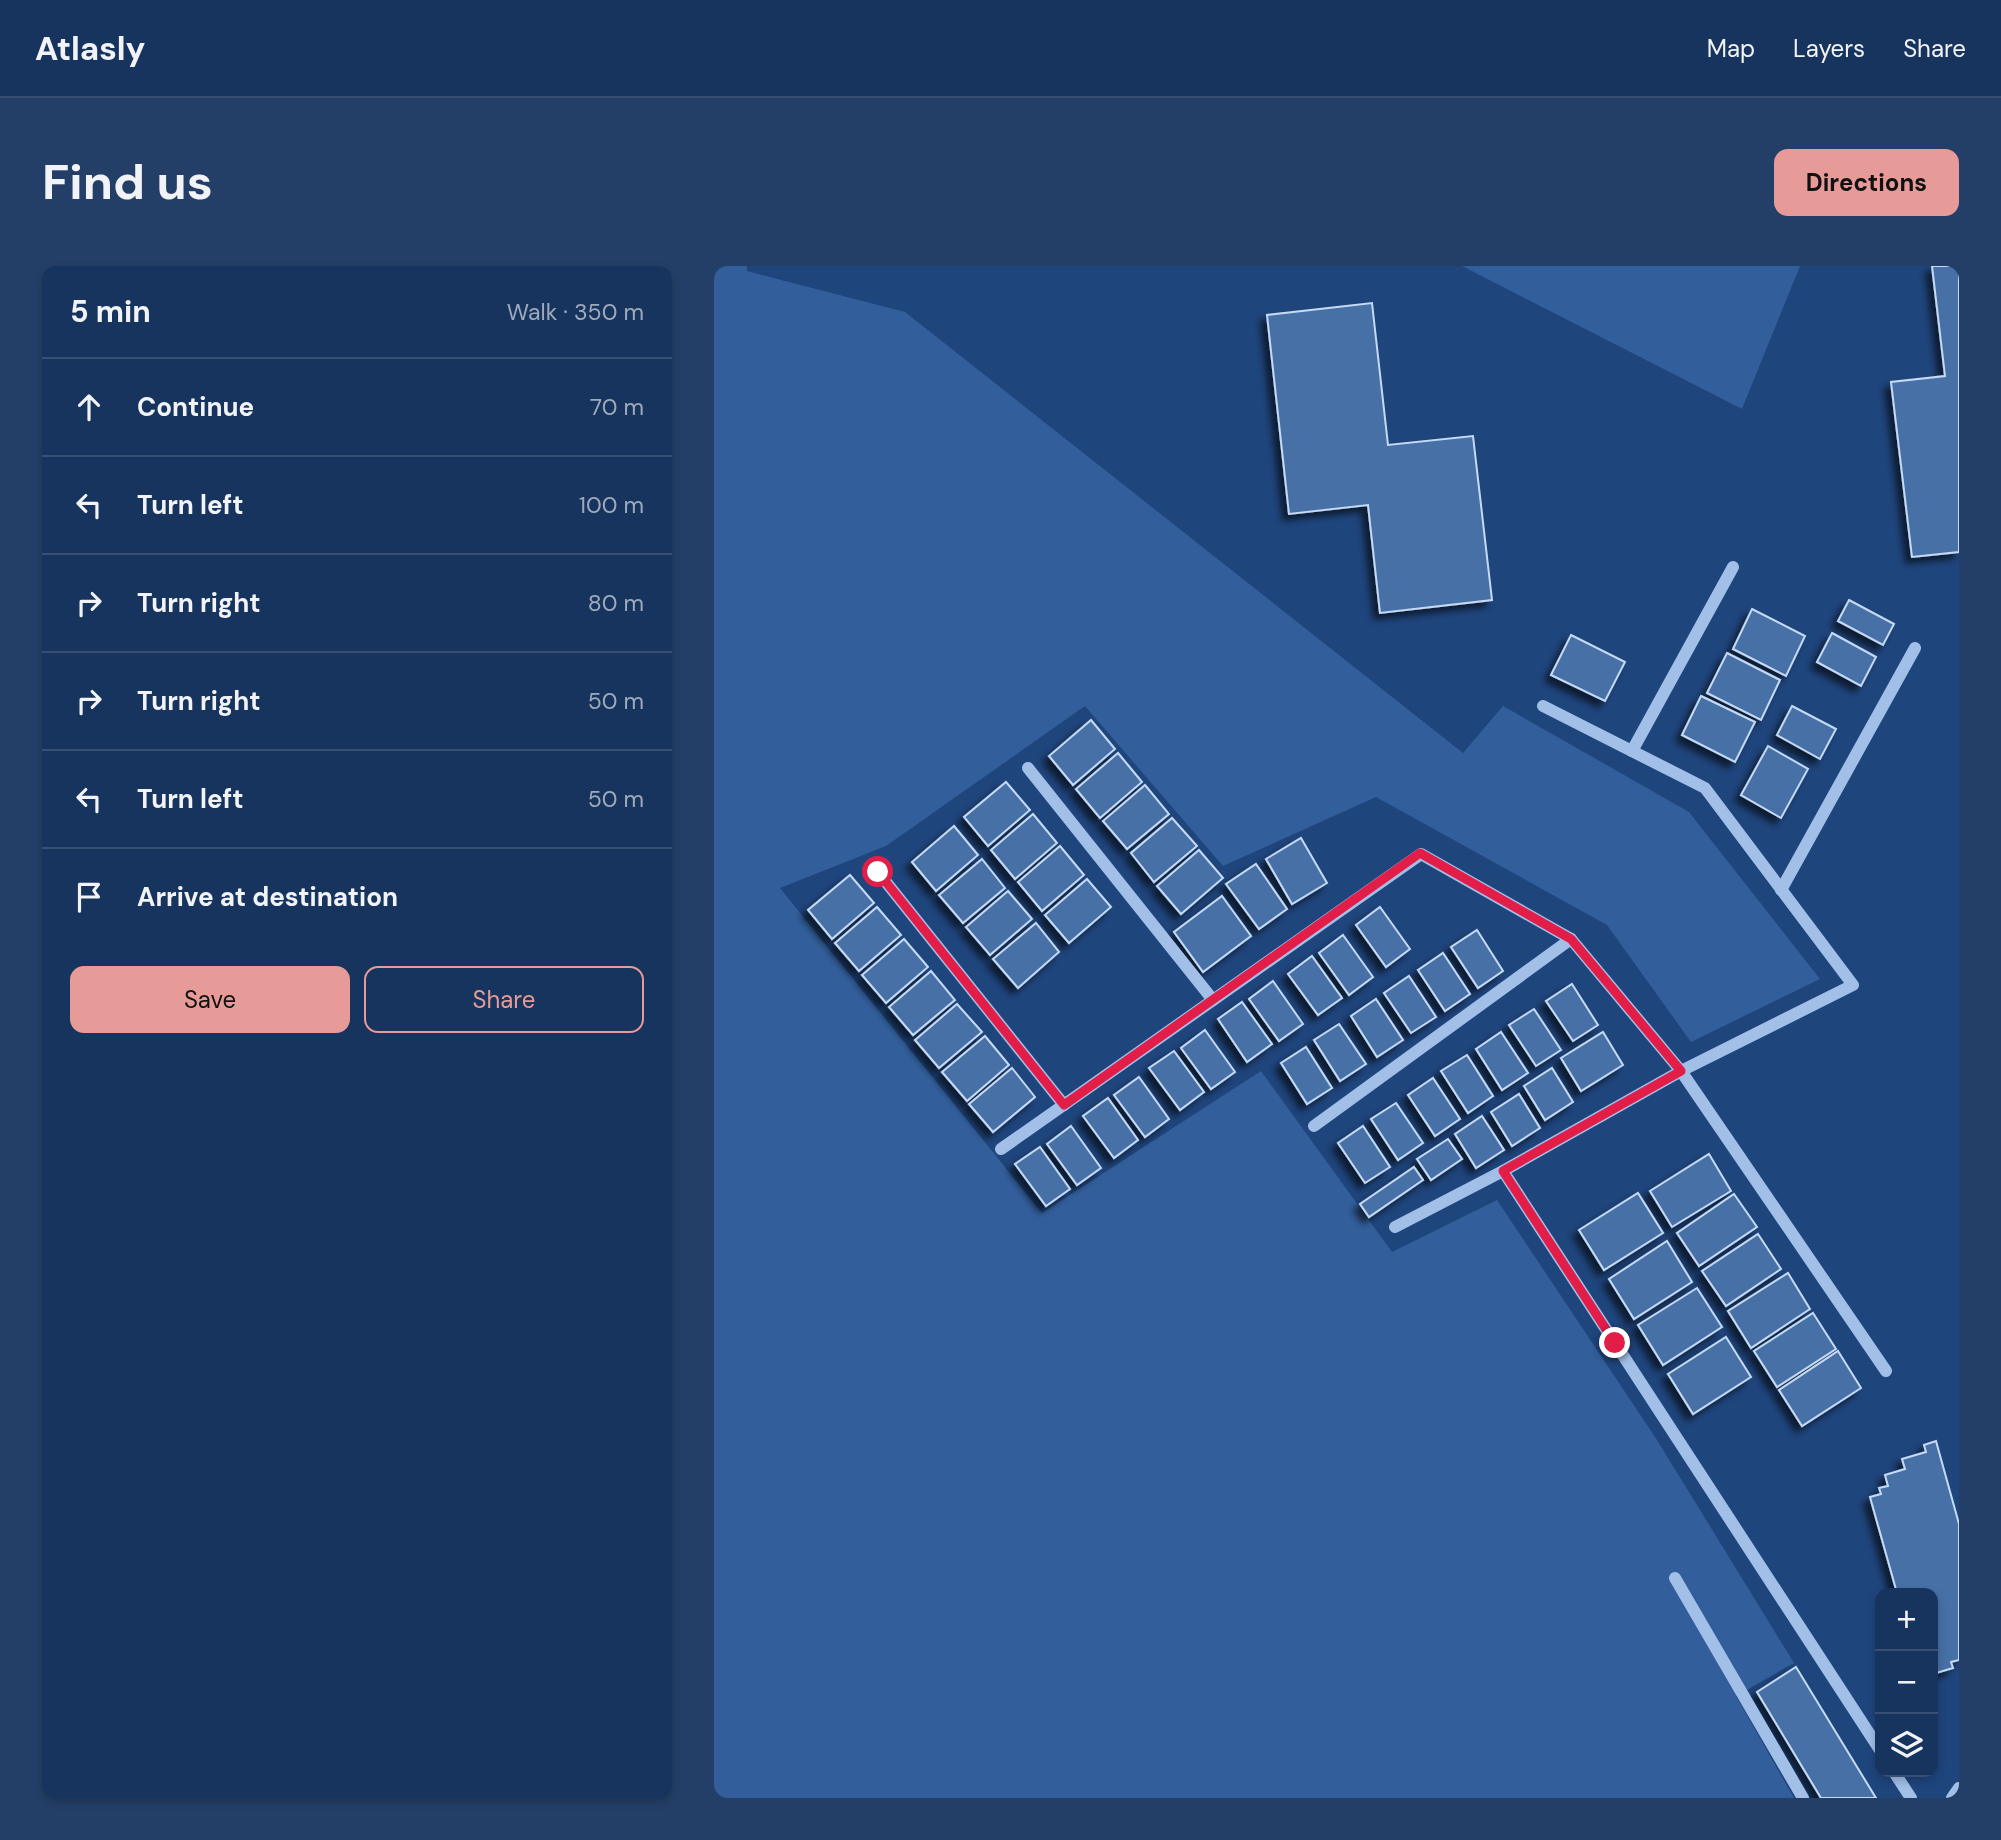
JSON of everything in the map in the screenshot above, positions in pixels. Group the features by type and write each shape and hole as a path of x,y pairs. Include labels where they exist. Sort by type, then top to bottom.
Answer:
{"street":[{"path":"1632,751 1733,567"},
{"path":"1782,891 1915,648"},
{"path":"1395,1227 1503,1171 1681,1071 1853,985 1705,788 1543,706"},
{"path":"1028,768 1213,1000"},
{"path":"1001,1149 1420,853 1571,939 1681,1071 1886,1371"},
{"path":"878,872 1064,1105"},
{"path":"1314,1126 1571,939"},
{"path":"1503,1171 1875,1742"},
{"path":"1675,1578 1803,1798"},
{"path":"1897,1777 1910,1798"}],"shaded area":[{"path":"714,266 747,266 747,271 905,312 1463,753 1503,706 1689,812 1820,979 1691,1042 1607,925 1376,797 1223,866 1085,706 886,846 780,888 1042,1213 1261,1071 1392,1252 1497,1200 1657,1440 1794,1663 1736,1696 1794,1798 714,1798"},
{"path":"1462,266 1800,266 1742,409"}],"building":[{"path":"1932,266 1959,266 1959,552 1912,557 1891,382 1945,376"},
{"path":"1372,303 1388,445 1473,436 1492,600 1380,613 1368,505 1289,514 1267,315"},
{"path":"1849,600 1894,624 1883,645 1838,621"},
{"path":"1752,609 1805,636 1786,676 1733,649"},
{"path":"1832,633 1876,657 1861,686 1817,662"},
{"path":"1571,635 1625,662 1605,701 1551,675"},
{"path":"1727,653 1780,680 1761,720 1707,693"},
{"path":"1701,696 1755,722 1735,762 1682,735"},
{"path":"1792,706 1836,729 1820,759 1777,735"},
{"path":"1091,720 1115,749 1073,785 1049,756"},
{"path":"1768,746 1808,769 1781,818 1741,795"},
{"path":"1118,753 1142,782 1100,818 1076,789"},
{"path":"1006,782 1030,810 988,846 964,817"},
{"path":"1145,785 1169,814 1127,849 1103,821"},
{"path":"1033,814 1057,843 1015,879 991,850"},
{"path":"1172,818 1197,846 1154,882 1131,853"},
{"path":"954,826 978,855 936,891 912,862"},
{"path":"1301,838 1327,883 1292,904 1266,859"},
{"path":"1060,846 1084,875 1042,911 1018,882"},
{"path":"1199,850 1223,878 1181,914 1157,886"},
{"path":"982,859 1005,888 963,923 939,895"},
{"path":"1256,864 1287,909 1259,929 1226,884"},
{"path":"850,875 874,903 832,939 808,910"},
{"path":"1087,879 1111,907 1069,943 1045,915"},
{"path":"1008,891 1032,919 990,955 966,927"},
{"path":"1222,896 1251,936 1203,972 1174,932"},
{"path":"877,907 901,935 859,971 835,943"},
{"path":"1380,907 1410,949 1386,967 1356,925"},
{"path":"1036,923 1059,952 1018,988 993,959"},
{"path":"1477,930 1503,971 1478,988 1451,947"},
{"path":"1343,935 1373,977 1349,995 1319,953"},
{"path":"904,939 928,967 886,1003 862,975"},
{"path":"1443,953 1470,994 1445,1011 1418,970"},
{"path":"1312,956 1342,998 1318,1015 1288,974"},
{"path":"931,971 955,1000 913,1035 889,1007"},
{"path":"1409,976 1436,1017 1411,1033 1384,993"},
{"path":"1273,981 1303,1024 1279,1041 1249,999"},
{"path":"1572,984 1598,1025 1573,1041 1546,1001"},
{"path":"1376,999 1403,1040 1377,1057 1351,1016"},
{"path":"1242,1002 1272,1044 1247,1062 1218,1019"},
{"path":"957,1004 982,1032 939,1068 915,1040"},
{"path":"1534,1009 1561,1050 1536,1066 1509,1025"},
{"path":"1339,1024 1366,1064 1340,1081 1314,1040"},
{"path":"1205,1030 1235,1072 1211,1089 1181,1048"},
{"path":"1501,1032 1528,1073 1502,1090 1476,1049"},
{"path":"1603,1032 1623,1065 1581,1091 1561,1058"},
{"path":"985,1036 1009,1065 967,1101 942,1072"},
{"path":"1306,1047 1332,1088 1307,1104 1281,1063"},
{"path":"1174,1051 1204,1092 1180,1110 1149,1068"},
{"path":"1467,1055 1493,1096 1468,1113 1441,1071"},
{"path":"1012,1068 1035,1097 993,1132 969,1104"},
{"path":"1552,1068 1573,1102 1545,1120 1524,1086"},
{"path":"1139,1077 1169,1119 1145,1137 1114,1095"},
{"path":"1433,1078 1460,1119 1435,1136 1408,1095"},
{"path":"1519,1094 1540,1128 1512,1146 1491,1112"},
{"path":"1108,1098 1138,1140 1114,1158 1083,1116"},
{"path":"1396,1103 1423,1143 1398,1160 1371,1119"},
{"path":"1482,1116 1504,1150 1476,1168 1455,1134"},
{"path":"1071,1126 1101,1168 1077,1185 1047,1144"},
{"path":"1363,1126 1390,1167 1365,1183 1338,1143"},
{"path":"1448,1139 1462,1159 1431,1180 1417,1159"},
{"path":"1040,1147 1070,1189 1046,1206 1015,1164"},
{"path":"1709,1154 1731,1191 1672,1227 1650,1191"},
{"path":"1414,1167 1423,1180 1369,1217 1360,1204"},
{"path":"1638,1193 1663,1233 1604,1270 1579,1230"},
{"path":"1734,1194 1757,1227 1699,1266 1677,1233"},
{"path":"1758,1234 1781,1269 1726,1306 1702,1271"},
{"path":"1667,1241 1692,1282 1634,1319 1609,1279"},
{"path":"1788,1273 1810,1309 1751,1348 1728,1311"},
{"path":"1697,1288 1722,1327 1663,1365 1638,1325"},
{"path":"1813,1313 1836,1349 1777,1387 1754,1351"},
{"path":"1726,1337 1751,1377 1693,1414 1668,1374"},
{"path":"1838,1351 1861,1388 1802,1426 1779,1390"},
{"path":"1936,1441 1959,1524 1959,1660 1951,1662 1953,1668 1938,1672 1938,1588 1896,1588 1870,1497 1881,1494 1879,1488 1888,1486 1885,1475 1905,1469 1902,1459 1926,1452 1924,1445"},
{"path":"1796,1667 1876,1798 1821,1798 1757,1692"}],"route":[{"path":"878,872 1064,1105 1420,853 1571,939 1681,1071 1503,1171 1615,1343"}]}
